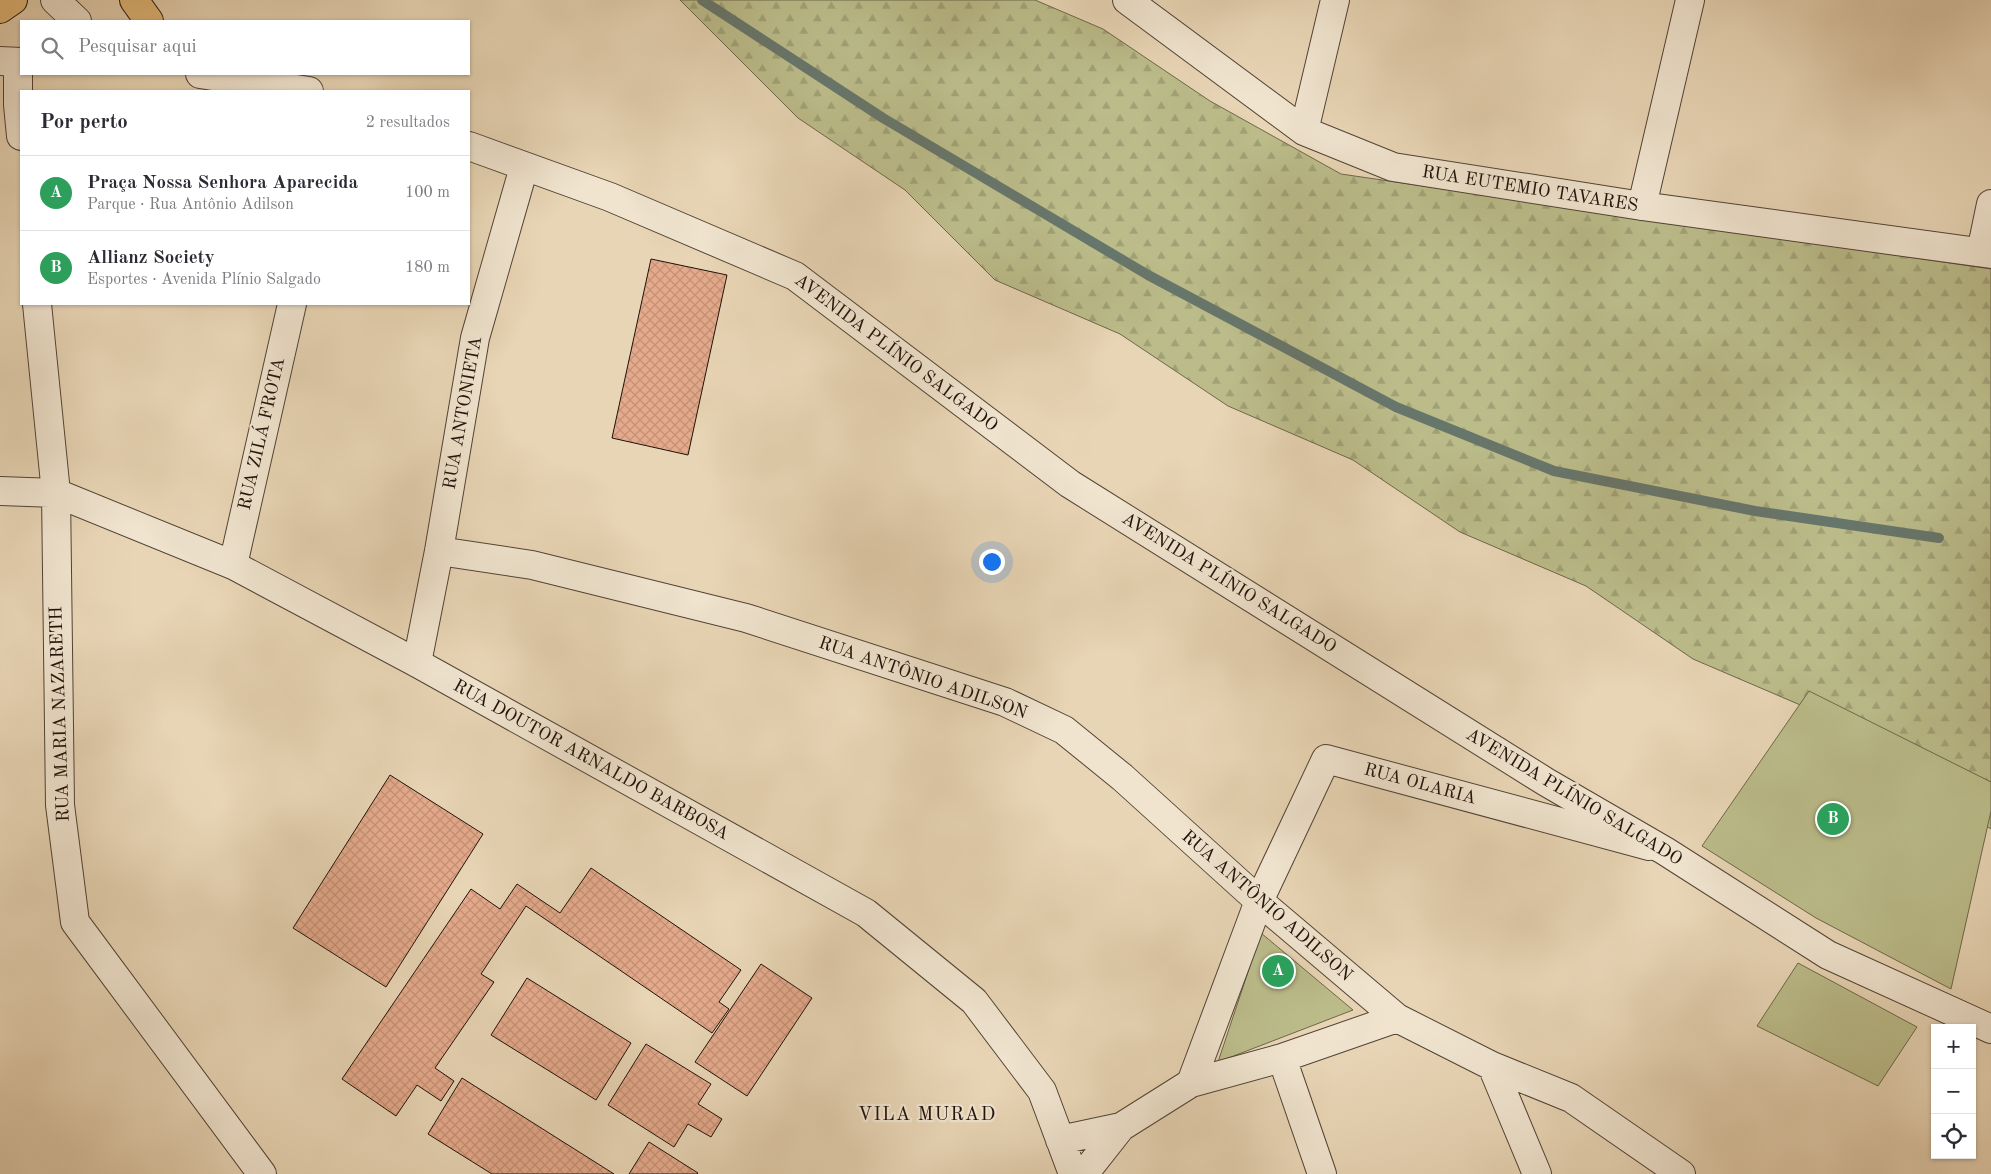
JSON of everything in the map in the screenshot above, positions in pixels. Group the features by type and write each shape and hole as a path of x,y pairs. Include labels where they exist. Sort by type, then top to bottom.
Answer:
{"main road":[{"path":"0,9 13,0"},
{"path":"134,0 148,20"}],"street":[{"path":"55,0 76,20"},
{"name":"RUA EUTEMIO TAVARES","path":"1127,0 1304,131 1393,167 1642,206 1986,253"},
{"path":"1304,131 1335,0"},
{"path":"1642,206 1690,0"},
{"path":"13,61 9,108 20,134"},
{"path":"206,75 303,90"},
{"name":"AVENIDA PLÍNIO SALGADO","path":"470,146 610,197 795,276 1070,484 1546,782 1665,851 1828,955 1991,1030"},
{"name":"RUA ANTONIETA","path":"417,663 475,338 524,167"},
{"path":"1986,253 1991,204"},
{"name":"RUA MARIA NAZARETH","path":"37,305 56,493 60,805 75,922 262,1174"},
{"name":"RUA ZILÁ FROTA","path":"233,565 292,305"},
{"name":"RUA DOUTOR ARNALDO BARBOSA","path":"0,491 56,493 233,565 417,663 866,913 974,1001 1042,1091 1073,1174"},
{"name":"RUA ANTÔNIO ADILSON","path":"438,551 532,565 746,618 1005,702 1064,730 1122,777 1259,901 1397,1018 1492,1066 1571,1098 1680,1174"},
{"name":"RUA OLARIA","path":"1259,901 1326,759 1665,851"},
{"path":"1191,1083 1259,901"},
{"path":"1084,1174 1121,1127 1191,1083 1282,1058 1397,1018"},
{"path":"1282,1058 1322,1174"},
{"path":"1492,1066 1537,1174"},
{"path":"1060,1140 1121,1127"}],"green space":[{"path":"680,0 1035,0 1103,29 1210,101 1341,174 1991,269 1991,829 1819,713 1693,659 1586,586 1460,532 1353,460 1228,406 1120,334 995,280 905,190 798,118"},
{"path":"1809,691 1991,782 1991,811 1951,989 1816,918 1702,846"},
{"path":"1261,933 1353,1010 1218,1062"},
{"path":"1798,963 1917,1027 1878,1086 1757,1026"}],"building":[{"path":"651,259 727,275 688,455 612,438"},
{"path":"390,775 483,834 386,987 293,928"},
{"path":"591,868 741,970 719,1002 729,1009 712,1033 526,906 481,974 494,982 435,1068 454,1081 441,1101 417,1085 396,1116 342,1079 471,889 500,909 517,884 560,913"},
{"path":"761,964 812,998 747,1096 695,1062"},
{"path":"527,978 631,1043 596,1100 491,1035"},
{"path":"646,1044 711,1084 698,1104 722,1119 711,1137 688,1124 674,1147 608,1105"},
{"path":"462,1078 614,1174 492,1174 428,1134"},
{"path":"649,1142 698,1173 629,1174"}],"waterway":[{"path":"702,0 883,118 1148,275 1396,407 1554,471 1755,511 1939,538"}],"place":[{"name":"Allianz Society","path":"1833,819"},
{"name":"Praça Nossa Senhora Aparecida","path":"1278,971"}],"district":[{"name":"VILA MURAD","path":"927,1115"}]}
